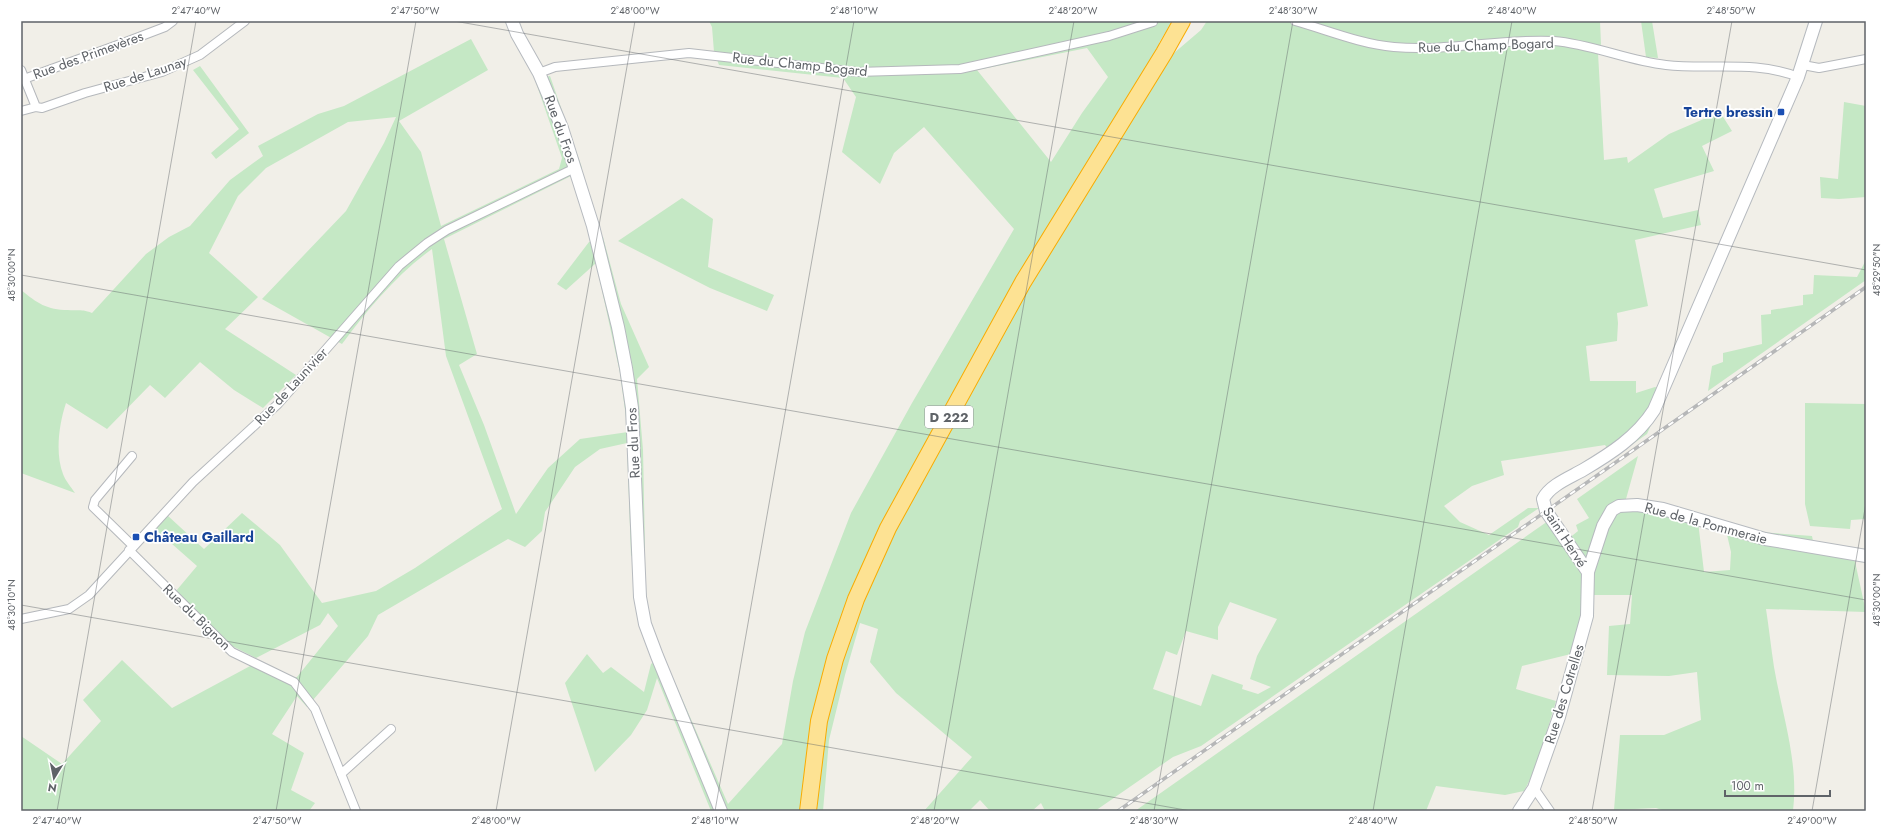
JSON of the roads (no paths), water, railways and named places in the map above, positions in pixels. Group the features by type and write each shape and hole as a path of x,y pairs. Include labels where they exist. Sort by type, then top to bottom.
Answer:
{"highway":[{"name":"D 222","path":"808,811 819,721 836,659 856,599 885,536 1023,282 1164,53 1182,21"},
{"name":"D 222","path":"1164,53 1189,21"}],"street":[{"name":"Rue des Primevères","path":"24,79 130,40 165,26 173,21"},
{"name":"Rue de Launay","path":"21,111 36,107 42,108 85,93 162,72 200,55 245,21"},
{"name":"Rue du Fros","path":"512,21 517,34 539,73 562,128 593,226 626,368 632,408 640,597 645,624 721,811"},
{"name":"Rue du Champ Bogard","path":"1295,21 1372,43 1394,47 1416,48 1530,40 1556,41 1666,65 1744,66 1798,77"},
{"path":"1798,77 1816,21"},
{"name":"Rue du Champ Bogard","path":"539,73 555,67 689,53 857,72 960,69 1108,36 1153,22"},
{"path":"1803,65 1819,68 1866,59"},
{"path":"21,70 36,107"},
{"name":"Saint Hervé","path":"1588,572 1548,514 1543,501 1545,496 1554,488 1627,440 1641,428 1654,410 1798,77"},
{"name":"Rue de Launivier","path":"21,619 69,610 89,595 193,482 278,404 399,266 427,243 447,230 575,168"},
{"name":"Rue du Bignon","path":"132,456 95,500 93,507 232,652 294,682 315,709 356,811"},
{"name":"Rue de la Pommeraie","path":"1588,572 1603,526 1612,510 1619,506 1637,505 1663,509 1765,539 1866,556"},
{"name":"Rue des Cotrelles","path":"1519,811 1534,788 1559,717 1587,616 1588,572"},
{"path":"340,774 391,729"},
{"path":"1534,788 1550,811"}],"railway":[{"path":"1118,811 1866,287"}],"place":[{"name":"Tertre bressin","path":"1781,112"},
{"name":"Château Gaillard","path":"136,537"}]}
